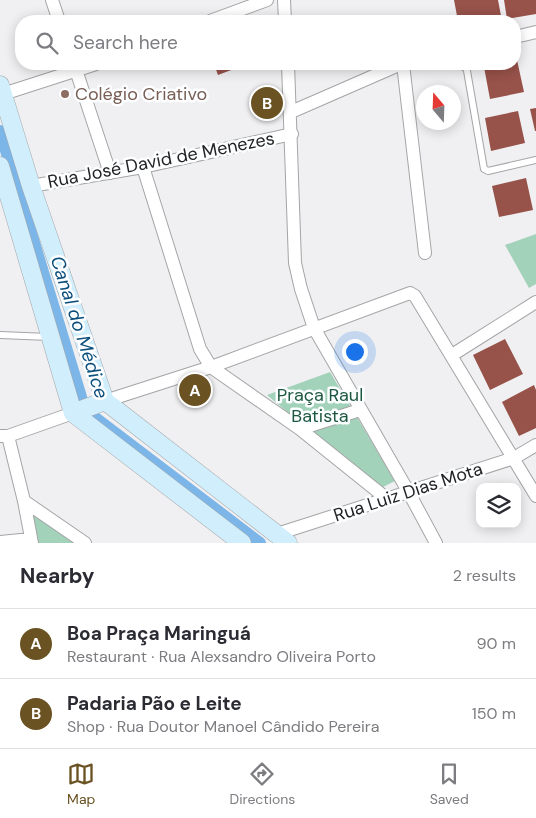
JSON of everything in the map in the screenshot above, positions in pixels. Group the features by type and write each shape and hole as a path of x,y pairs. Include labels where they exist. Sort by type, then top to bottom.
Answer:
{"street":[{"path":"52,0 58,15"},
{"path":"226,15 266,0"},
{"path":"284,0 285,15"},
{"path":"521,36 536,32"},
{"path":"66,70 1,90 103,401 282,538"},
{"path":"77,70 110,172"},
{"path":"288,70 295,262 301,289 314,328 436,543"},
{"path":"291,112 388,70"},
{"path":"403,70 425,253"},
{"name":"Rua José David de Menezes","path":"31,186 143,167 292,134"},
{"path":"0,166 5,195 74,412 242,543"},
{"path":"143,167 200,349 212,367 300,429 386,498"},
{"path":"0,542 31,541 24,501 4,436 103,401 212,367 410,294 415,296 452,355 536,496"},
{"path":"452,355 536,302"},
{"path":"300,429 360,410"},
{"name":"Rua Luiz Dias Mota","path":"282,538 386,498 514,458 536,445"},
{"path":"24,501 85,543"}],"lane":[{"path":"466,70 484,169 488,171 536,160"},
{"path":"0,335 50,337"}],"green space":[{"path":"536,234 536,284 529,288 505,245"},
{"name":"Praça Raul Batista","path":"330,372 395,481 379,489 267,395"},
{"path":"32,513 76,543 38,543"}],"building":[{"path":"454,0 498,0 501,15 457,15"},
{"path":"504,0 536,0 536,14 521,17 521,15 506,15"},
{"path":"216,70 231,70 218,75"},
{"path":"485,70 519,70 524,92 490,99"},
{"path":"536,108 536,131 535,131 530,109"},
{"path":"518,111 525,143 491,151 485,118"},
{"path":"526,178 533,210 499,217 492,186"},
{"path":"505,339 523,374 490,390 473,355"},
{"path":"534,385 536,390 536,428 519,436 502,402"}],"waterway":[{"name":"Canal do Médice","path":"0,131 85,410 260,543"}],"place":[{"name":"Colégio Criativo","path":"65,94"},
{"name":"Padaria Pão e Leite","path":"267,103"},
{"name":"Boa Praça Maringuá","path":"195,390"}]}
